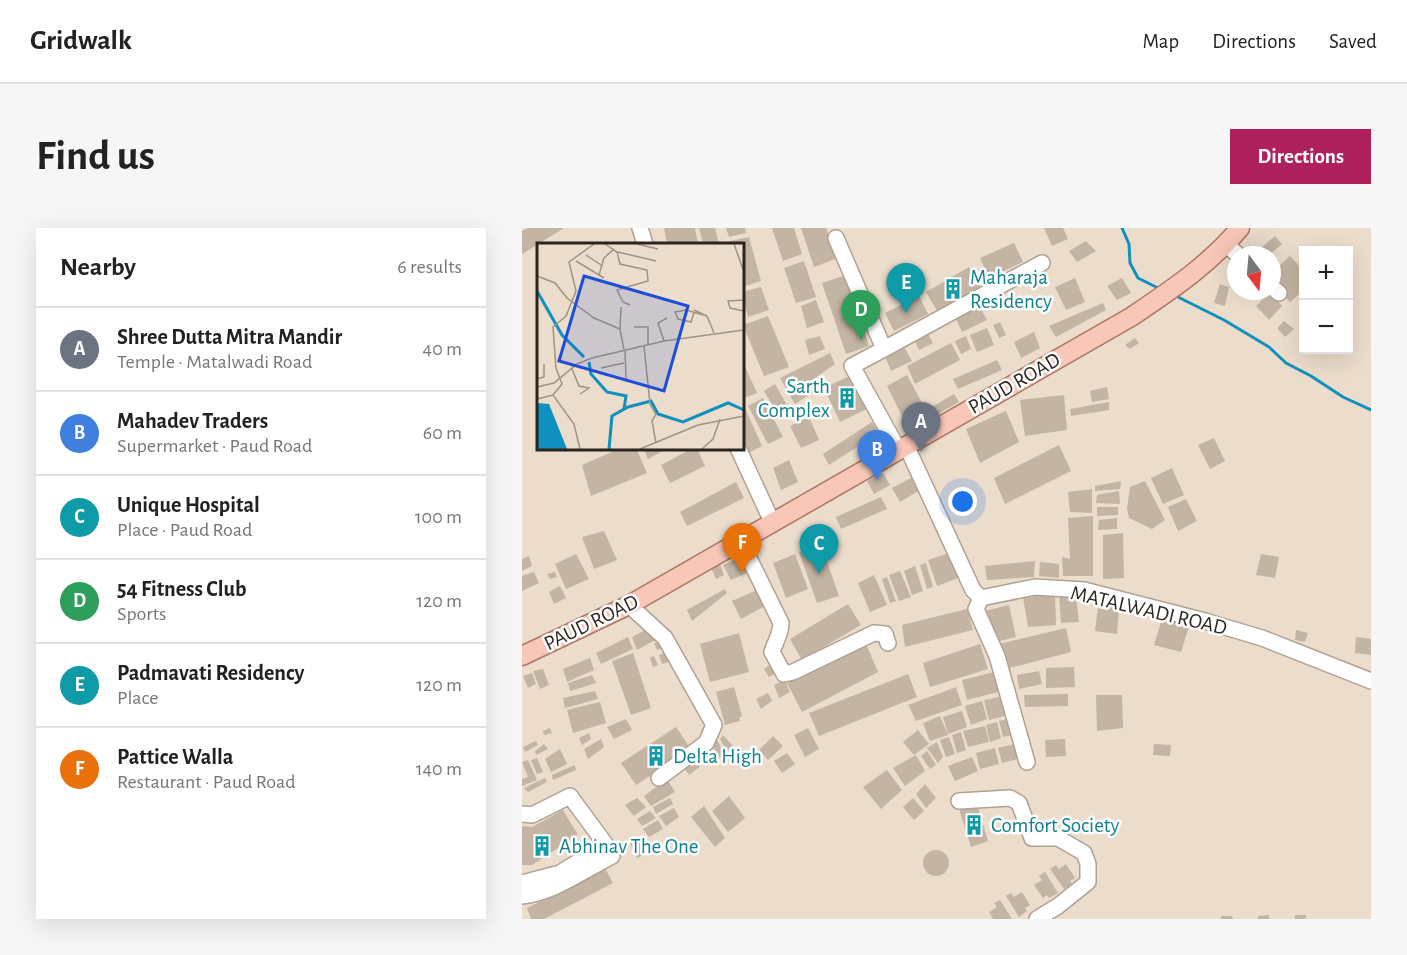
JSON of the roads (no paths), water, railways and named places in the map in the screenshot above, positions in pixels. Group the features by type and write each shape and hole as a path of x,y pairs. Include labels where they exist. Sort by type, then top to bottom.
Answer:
{"main road":[{"name":"PAUD ROAD","path":"1233,246 1240,228"},
{"name":"PAUD ROAD","path":"522,656 629,605 773,524 1143,309 1227,252"}],"street":[{"path":"640,228 645,243"},
{"path":"837,238 884,349"},
{"path":"1027,762 997,656 976,609 981,598 973,590 902,447 852,366 1042,262"},
{"path":"739,450 773,524"},
{"path":"741,542 781,623 781,632 772,652 784,674 793,672 874,633 885,634 888,643"},
{"name":"MATALWADI ROAD","path":"981,598 1035,587 1084,590 1262,638 1371,681"},
{"path":"629,605 665,638 714,725 706,743 659,778"},
{"path":"522,814 532,815 570,796 606,845 560,873 522,883"},
{"path":"959,801 1010,798 1019,803 1032,838 1058,838 1084,853 1088,864 1088,882 1058,906 1037,919"},
{"path":"522,896 550,888 612,856"}],"waterway":[{"path":"1122,228 1129,244 1130,263 1138,278 1160,289"},
{"path":"1174,295 1224,320 1269,347 1286,363 1343,397 1371,410"}],"place":[{"name":"Maharaja Residency","path":"953,289"},
{"name":"Padmavati Residency","path":"906,313"},
{"name":"54 Fitness Club","path":"861,340"},
{"name":"Sarth Complex","path":"847,398"},
{"name":"Shree Dutta Mitra Mandir","path":"921,452"},
{"name":"Mahadev Traders","path":"877,480"},
{"name":"Pattice Walla","path":"742,573"},
{"name":"Unique Hospital","path":"819,574"},
{"name":"Delta High","path":"656,756"},
{"name":"Comfort Society","path":"974,825"},
{"name":"Abhinav The One","path":"542,846"}]}
